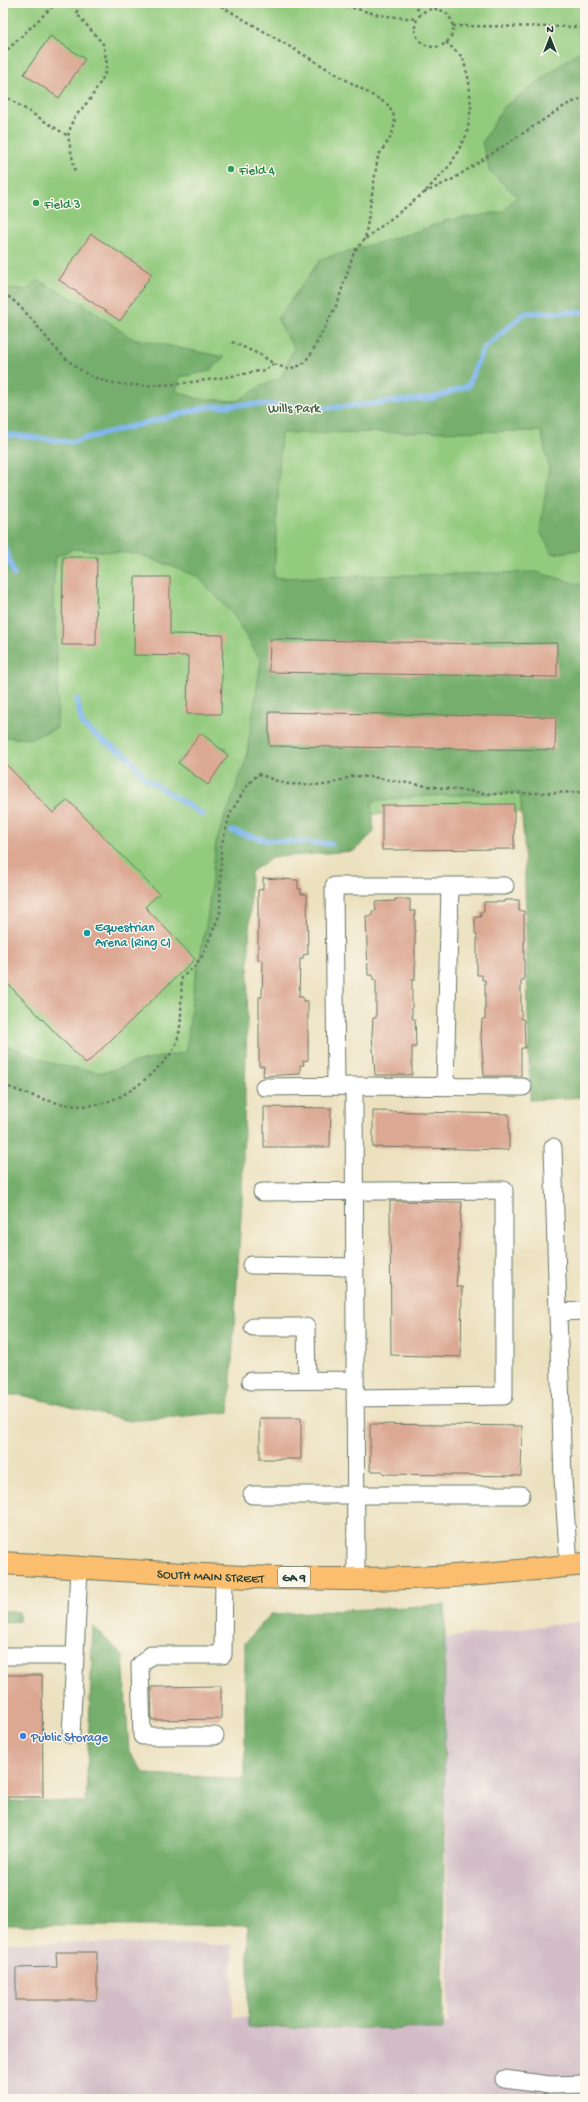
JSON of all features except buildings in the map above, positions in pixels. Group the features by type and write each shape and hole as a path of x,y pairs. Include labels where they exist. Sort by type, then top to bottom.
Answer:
{"highway":[{"name":"SOUTH MAIN STREET","path":"3,1563 224,1575 356,1578 434,1577 577,1564"}],"lane":[{"path":"336,1086 334,886 504,886"},
{"path":"446,1087 450,886"},
{"path":"354,1086 356,1578"},
{"path":"264,1087 523,1087"},
{"path":"554,1147 563,1479 577,1564"},
{"path":"262,1192 504,1190 504,1396 355,1398"},
{"path":"251,1266 354,1267"},
{"path":"558,1312 585,1311"},
{"path":"253,1327 306,1327 307,1380"},
{"path":"251,1381 355,1380"},
{"path":"252,1495 521,1495"},
{"path":"72,1735 79,1568"},
{"path":"215,1736 142,1736 140,1665 151,1655 223,1655 224,1575"},
{"path":"3,1656 75,1656"},
{"path":"504,2079 549,2092 585,2084"}],"path":[{"path":"3,54 56,3"},
{"path":"75,171 68,136 73,119 92,98 104,76 107,64 103,44 77,14 77,3"},
{"path":"216,3 387,104 393,113 395,123 391,136 378,156 365,239"},
{"path":"335,3 379,14 416,19"},
{"path":"413,3 420,13"},
{"path":"432,3 432,8"},
{"path":"432,8 444,11 452,20 453,26 450,38 446,42 434,47 421,43 414,32 416,19 420,13 432,8"},
{"path":"453,26 585,27"},
{"path":"232,342 261,355 274,364 288,369 302,365 311,354 337,304 354,252 365,239 424,193 451,164 467,134 471,108 469,81 463,58 446,42"},
{"path":"3,95 68,136"},
{"path":"424,193 453,179 566,105 585,97"},
{"path":"3,293 10,297 38,326 61,354 78,369 94,378 113,382 170,385 265,370 274,364"},
{"path":"3,1085 50,1102 82,1107 117,1099 142,1082 164,1063 175,1048 180,1030 182,977 194,967 202,956 220,914 221,847 230,814 247,786 258,774 286,784 327,785 353,776 372,777 491,794 585,792"}],"shaded area":[{"path":"585,1621 585,2099 3,2099 3,1942 232,1945 233,2017 449,2024 442,1638"}],"green space":[{"name":"Wills Park","path":"3,3 585,3 585,811 224,816 211,1347 3,1350"},
{"path":"585,47 585,549 552,554 540,531 549,468 541,431 281,433 274,578 536,572 585,586 585,1097 530,1100 524,840 520,793 429,796 372,801 374,832 354,851 273,857 251,872 242,1200 229,1412 129,1421 21,1395 3,1395 3,1044 53,1064 103,1073 137,1062 186,1052 194,984 207,921 216,842 246,760 261,661 232,613 197,576 138,554 74,549 56,556 53,595 58,678 57,728 30,739 3,737 3,282 8,288 27,290 37,280 82,303 131,338 224,357 209,371 180,377 176,391 199,399 238,401 263,385 281,378 294,348 277,319 321,259 415,232 448,220 503,212 517,196 490,172 482,143 504,107"},
{"path":"445,1605 443,2029 248,2027 248,1925 3,1925 3,1801 86,1802 93,1626 123,1656 129,1752 145,1774 245,1779 245,1643 271,1614"},
{"path":"3,1611 19,1612 19,1621 3,1622"}],"waterway":[{"path":"3,434 71,442 207,407 259,404 329,408 433,398 468,386 483,349 525,313 585,312"},
{"path":"3,541 14,575"},
{"path":"77,699 82,724 104,742 129,757 145,778 203,815"},
{"path":"232,831 265,840 332,844"}],"place":[{"name":"Field 4","path":"231,169"},
{"name":"Field 3","path":"36,203"},
{"name":"Equestrian Arena (Ring C)","path":"87,933"},
{"name":"Public Storage","path":"23,1736"}]}
